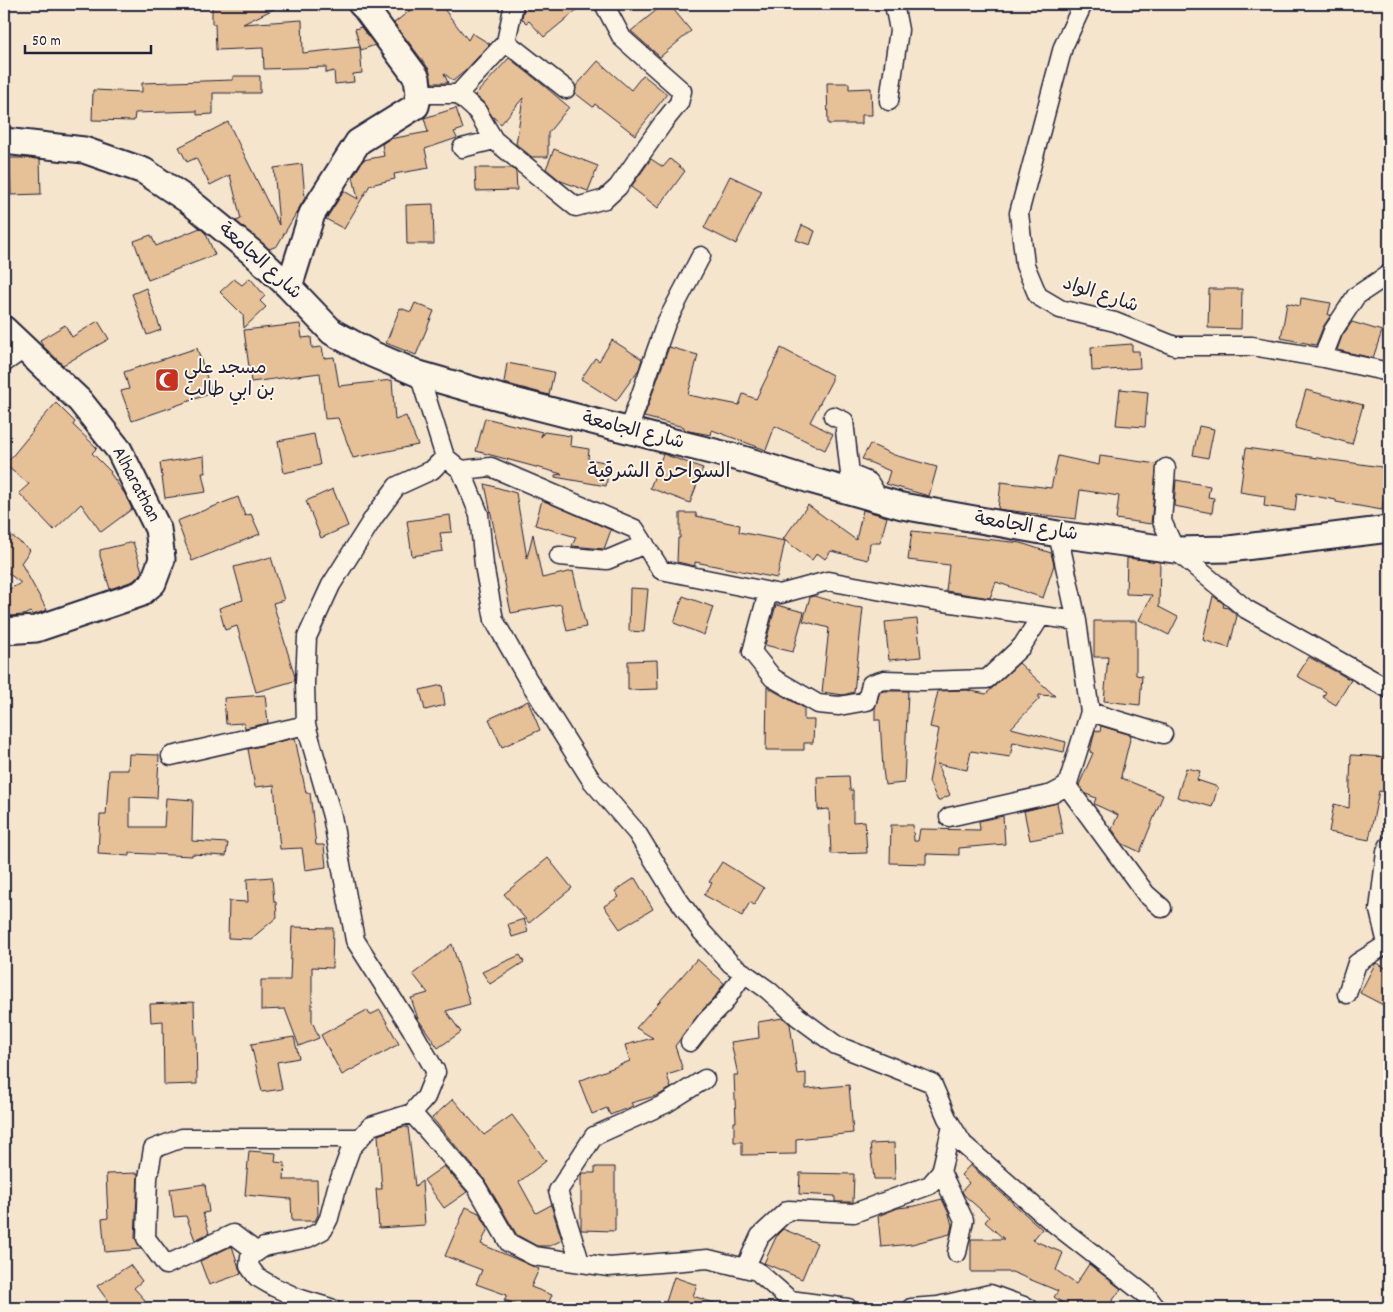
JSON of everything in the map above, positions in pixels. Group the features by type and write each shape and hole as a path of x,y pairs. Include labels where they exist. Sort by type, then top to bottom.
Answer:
{"main road":[{"path":"289,287 312,214 358,142 416,106 419,94 417,78 366,8 361,4"},
{"name":"شارع الجامعة","path":"4,141 84,150 144,171 189,201 254,254 332,332 372,354 419,374 495,396 742,459 902,506 1058,534 1176,550 1229,549 1389,528"},
{"name":"Alharathan","path":"4,329 80,402 119,450 158,529 162,559 153,583 140,594 36,629 4,632"}],"street":[{"path":"458,94 506,42 514,4"},
{"path":"419,94 458,94 476,111 494,140 576,207 605,199 618,187 662,123 679,103 682,91 622,38 604,4"},
{"path":"889,100 899,30 894,4"},
{"name":"شارع الواد","path":"1082,4 1063,47 1019,213 1025,265 1038,296 1060,309 1115,322 1175,346 1252,346 1324,358 1389,372"},
{"path":"506,42 566,89"},
{"path":"462,148 494,140"},
{"path":"628,430 666,323 701,256"},
{"path":"1324,358 1333,331 1356,296 1389,274"},
{"path":"4,363 24,349"},
{"path":"419,374 444,457 461,470 479,514 484,565 494,620 527,678 592,782 638,834 675,895 702,932 731,964 768,990 798,1017 836,1045 932,1083 947,1118 963,1144 1050,1221 1147,1296 1156,1308"},
{"path":"833,416 844,421 850,474 869,482 880,500"},
{"path":"331,1308 298,1298 257,1277 249,1266 250,1257 264,1247 308,1238 323,1230 329,1218 351,1148 371,1126 412,1113 426,1097 436,1072 411,1028 355,940 332,816 306,725 307,637 331,585 374,517 397,486 432,470 444,457"},
{"path":"461,470 491,466 635,529 661,570 780,594 828,581 931,600 1077,621"},
{"path":"1166,468 1162,521 1176,550 1246,609 1389,689"},
{"path":"949,817 1052,794 1067,786 1090,712 1077,621 1058,534"},
{"path":"559,556 607,560 645,544"},
{"path":"768,592 752,652 773,678 818,704 840,706 867,701 871,684 884,680 987,679 1022,646 1041,616"},
{"path":"1090,712 1163,734"},
{"path":"171,756 306,725"},
{"path":"1067,786 1146,894 1162,908"},
{"path":"1347,994 1357,962 1388,945 1379,910 1386,852 1389,844"},
{"path":"690,1042 707,1020 723,1004 744,973"},
{"path":"580,1262 558,1191 594,1136 665,1104 705,1078"},
{"path":"412,1113 476,1186 509,1243 534,1256 609,1267 708,1259 757,1271 790,1300 848,1308"},
{"path":"745,1268 760,1236 788,1210 854,1213 930,1185 941,1172 952,1126"},
{"path":"257,1252 233,1234 166,1265 146,1238 148,1178 153,1149 182,1138 360,1138"},
{"path":"941,1172 964,1220 957,1253"},
{"path":"912,1308 938,1306 990,1294 1029,1308"}],"building":[{"path":"212,4 284,4 243,24 302,20 303,53 360,47 362,73 353,74 354,82 335,84 334,71 326,73 326,67 264,69 263,48 216,50 215,24 212,24"},
{"path":"418,4 440,4 468,40 472,33 490,44 453,81 444,73 448,83 432,83 429,69 394,23"},
{"path":"527,4 584,4 544,37 529,21 526,23 522,19 524,6"},
{"path":"664,4 669,4 691,31 660,57 631,31"},
{"path":"361,27 375,45 361,50 355,29"},
{"path":"509,58 569,107 548,133 548,157 532,157 516,144 523,98 501,124 475,95"},
{"path":"598,61 631,90 643,75 667,94 635,135 595,104 593,107 575,93 576,86"},
{"path":"233,76 260,76 260,93 213,93 213,114 197,115 197,111 135,113 134,121 92,120 93,90 142,92 142,83 233,80"},
{"path":"827,83 849,83 849,89 871,88 872,115 862,115 862,124 828,124"},
{"path":"456,108 463,129 454,132 457,138 425,149 429,168 394,174 395,179 370,185 344,229 326,219 344,191 358,199 353,177 363,160 384,156 382,144 389,139 428,132 424,118"},
{"path":"228,122 279,225 274,168 302,164 305,198 277,246 269,249 236,221 241,219 230,175 210,185 196,158 187,162 179,147"},
{"path":"554,149 598,166 588,191 561,181 546,169"},
{"path":"10,158 40,159 41,194 11,195"},
{"path":"651,159 663,167 670,159 685,171 658,208 631,187"},
{"path":"475,168 512,168 516,172 517,190 476,191"},
{"path":"730,176 762,191 736,244 704,228"},
{"path":"433,204 434,244 407,244 406,205"},
{"path":"802,225 815,231 810,245 796,240"},
{"path":"200,228 206,234 215,255 148,280 134,241 151,235 156,246"},
{"path":"250,278 265,296 260,301 266,307 244,328 243,315 220,292 234,279 242,285"},
{"path":"146,288 161,330 147,335 132,294"},
{"path":"1209,289 1242,289 1241,329 1208,328"},
{"path":"1301,298 1331,303 1328,315 1331,315 1323,327 1316,345 1281,338 1287,303 1300,306"},
{"path":"415,303 434,311 416,355 386,343 400,308 411,312"},
{"path":"98,321 109,339 63,365 43,346 40,340 65,325 72,337"},
{"path":"1352,322 1382,331 1373,358 1337,350 1342,336"},
{"path":"300,324 302,338 311,337 312,348 322,347 324,358 334,357 339,386 392,380 395,420 406,416 418,445 353,458 338,418 325,419 320,373 251,382 244,330"},
{"path":"612,340 642,359 639,369 616,401 581,379 595,358 599,361"},
{"path":"1132,344 1132,351 1139,351 1140,368 1092,371 1091,347"},
{"path":"669,347 698,355 688,395 739,405 743,394 756,399 781,348 832,375 832,380 810,422 833,434 825,450 775,426 766,450 712,430 711,435 689,431 684,430 684,427 644,417"},
{"name":"مسجد علي بن ابي طالب","path":"197,348 212,393 132,421 121,391 129,389 124,372"},
{"path":"507,363 554,372 549,395 504,383"},
{"path":"1120,389 1148,392 1145,427 1116,425"},
{"path":"1306,390 1363,405 1352,444 1295,428"},
{"path":"56,403 75,422 73,425 97,448 92,453 111,472 132,509 101,532 81,504 54,530 19,493 29,484 5,465"},
{"path":"485,418 542,432 541,437 544,432 571,436 570,446 589,449 588,459 610,463 606,486 555,477 555,475 562,474 476,451"},
{"path":"1199,426 1214,429 1208,458 1193,455"},
{"path":"314,434 320,465 284,473 278,441"},
{"path":"870,444 894,455 937,467 929,496 886,484 890,471 862,459"},
{"path":"1246,448 1389,468 1382,510 1297,493 1295,511 1264,506 1265,496 1240,492"},
{"path":"663,454 703,468 690,503 650,488"},
{"path":"204,456 205,473 202,473 206,492 165,498 160,463"},
{"path":"1058,456 1099,465 1100,456 1157,464 1151,524 1116,519 1119,496 1080,490 1076,519 998,509 1001,482 1051,488"},
{"path":"1176,480 1210,486 1208,497 1214,498 1212,513 1174,506"},
{"path":"485,484 516,493 527,558 533,534 542,578 573,571 586,627 567,631 561,604 511,613"},
{"path":"333,489 348,526 321,538 306,501"},
{"path":"238,497 245,516 251,514 260,534 192,561 177,521"},
{"path":"542,500 611,530 604,549 572,546 576,537 535,525"},
{"path":"808,505 856,540 863,510 887,517 880,543 870,543 868,560 831,551 825,559 817,553 812,560 783,539"},
{"path":"680,513 696,513 696,516 740,525 739,532 785,541 777,578 695,562 695,566 677,562 678,538 680,538"},
{"path":"450,515 452,532 440,533 443,551 412,556 407,521"},
{"path":"4,530 30,550 21,563 47,610 33,615 30,612 24,615 9,616 4,607 4,592 21,583 4,570"},
{"path":"912,531 1021,543 1051,553 1054,565 1043,598 996,582 990,598 946,591 949,565 908,560"},
{"path":"133,542 142,571 141,574 133,581 110,589 100,550"},
{"path":"271,557 284,600 273,603 295,677 294,681 256,692 237,626 225,630 219,608 243,600 234,567"},
{"path":"1127,558 1160,562 1159,607 1178,617 1169,635 1139,620 1152,595 1126,594"},
{"path":"630,588 648,589 644,632 629,631"},
{"path":"683,596 713,607 704,635 674,623"},
{"path":"814,596 863,608 854,692 843,695 822,692 829,628 803,621 810,597"},
{"path":"1213,596 1224,604 1223,607 1228,608 1237,616 1229,648 1203,640"},
{"path":"776,605 804,612 793,652 765,645"},
{"path":"917,619 921,657 889,660 885,622"},
{"path":"1094,621 1136,621 1136,675 1142,676 1140,705 1104,701 1108,657 1094,657"},
{"path":"1309,657 1351,680 1336,705 1323,697 1326,692 1297,676"},
{"path":"657,660 658,689 628,690 628,661"},
{"path":"1019,663 1055,696 1039,695 1039,699 1011,728 1066,742 1064,752 1013,742 1010,757 971,751 967,770 937,764 950,795 938,801 929,782 939,729 930,727 938,691 967,690 986,694"},
{"path":"442,685 445,705 425,710 420,690"},
{"path":"767,687 804,708 804,720 814,720 813,743 804,743 804,750 766,750"},
{"path":"908,691 904,783 885,785 880,720 875,720 875,707 880,692"},
{"path":"265,695 268,723 245,728 244,723 226,724 224,698"},
{"path":"528,701 540,730 502,747 489,719"},
{"path":"1101,726 1131,735 1121,778 1163,795 1140,852 1123,844 1112,829 1118,815 1094,804 1096,798 1086,794 1079,785 1093,753 1090,752 1095,730 1100,732"},
{"path":"295,738 306,793 310,793 316,845 324,845 326,867 305,870 302,848 280,849 274,785 255,787 248,749"},
{"path":"129,754 159,755 157,798 130,797 130,827 164,827 166,798 193,800 192,841 228,843 226,856 98,854 100,815 106,815 109,770 128,770"},
{"path":"1351,755 1388,757 1386,792 1379,791 1369,840 1329,832 1334,804 1349,808"},
{"path":"1186,768 1200,771 1197,780 1218,787 1212,807 1177,797"},
{"path":"849,776 850,790 853,790 853,822 865,821 867,853 831,854 829,809 818,810 817,777"},
{"path":"1057,803 1063,834 1030,840 1024,811"},
{"path":"1003,816 1005,844 959,848 959,855 926,854 926,864 890,863 891,825 913,825 914,841 918,841 920,829 980,830 979,821"},
{"path":"548,858 572,888 529,923 504,894"},
{"path":"722,862 764,888 754,905 750,902 742,916 704,895 712,883 709,882"},
{"path":"272,877 277,917 251,939 228,938 229,901 248,902 247,879"},
{"path":"635,878 653,909 620,929 604,906 619,897 615,891"},
{"path":"524,919 528,932 512,937 508,924"},
{"path":"292,927 333,928 332,968 312,967 312,1021 319,1038 299,1046 285,1009 261,1010 261,980 290,980"},
{"path":"452,944 470,1004 446,1011 461,1032 438,1048 418,1019 411,998 428,993 413,974"},
{"path":"520,955 524,962 490,984 482,972"},
{"path":"697,959 724,983 675,1046 683,1070 667,1075 671,1088 659,1095 631,1103 633,1106 610,1115 607,1108 592,1114 579,1081 630,1061 625,1045 653,1038 636,1028"},
{"path":"1377,963 1389,970 1389,1008 1360,993"},
{"path":"194,1002 197,1084 164,1085 163,1021 151,1022 150,1004"},
{"path":"367,1010 370,1015 380,1010 399,1044 342,1075 321,1035"},
{"path":"783,1018 790,1024 797,1074 806,1073 806,1089 849,1085 853,1133 796,1139 796,1154 742,1155 742,1142 734,1142 734,1122 736,1122 734,1075 738,1075 731,1042 759,1038 758,1022"},
{"path":"294,1037 299,1058 277,1062 282,1089 262,1092 251,1044"},
{"path":"453,1099 484,1135 512,1115 546,1161 519,1182 536,1213 551,1205 562,1240 550,1246 537,1246 517,1235 484,1179 432,1118"},
{"path":"402,1127 408,1127 415,1186 422,1181 425,1225 379,1228 376,1189 382,1189 378,1135"},
{"path":"894,1143 895,1179 874,1179 870,1144"},
{"path":"249,1151 276,1153 275,1162 285,1163 284,1180 317,1180 318,1215 315,1221 292,1221 291,1199 245,1195"},
{"path":"970,1165 1042,1229 1033,1240 1063,1253 1056,1270 1076,1284 1089,1264 1121,1289 1107,1308 1070,1308 1054,1297 1058,1291 1012,1272 971,1272 971,1239 1004,1239 985,1222 989,1217 962,1191 969,1183 961,1175"},
{"path":"444,1166 467,1192 444,1208 424,1180"},
{"path":"595,1167 615,1167 615,1231 581,1230 581,1175 583,1173 595,1173"},
{"path":"138,1173 135,1238 141,1249 105,1252 102,1219 108,1218 106,1174"},
{"path":"800,1173 854,1174 853,1202 835,1202 835,1196 799,1194"},
{"path":"205,1184 209,1212 203,1213 209,1233 195,1240 186,1216 174,1217 170,1189"},
{"path":"942,1199 952,1225 950,1234 912,1244 881,1247 878,1216 898,1208"},
{"path":"466,1207 479,1213 488,1228 481,1244 539,1269 531,1287 552,1295 546,1308 525,1308 504,1300 507,1295 476,1284 482,1270 445,1256"},
{"path":"783,1229 817,1243 802,1279 764,1263 777,1235"},
{"path":"232,1246 241,1274 209,1285 200,1261"},
{"path":"130,1265 142,1281 134,1288 145,1300 134,1308 113,1308 97,1286"},
{"path":"674,1277 697,1285 693,1296 723,1306 722,1308 664,1308"}],"place":[{"name":"مسجد علي بن ابي طالب","path":"167,380"}],"district":[{"name":"السواحرة الشرقية","path":"659,473"}]}
